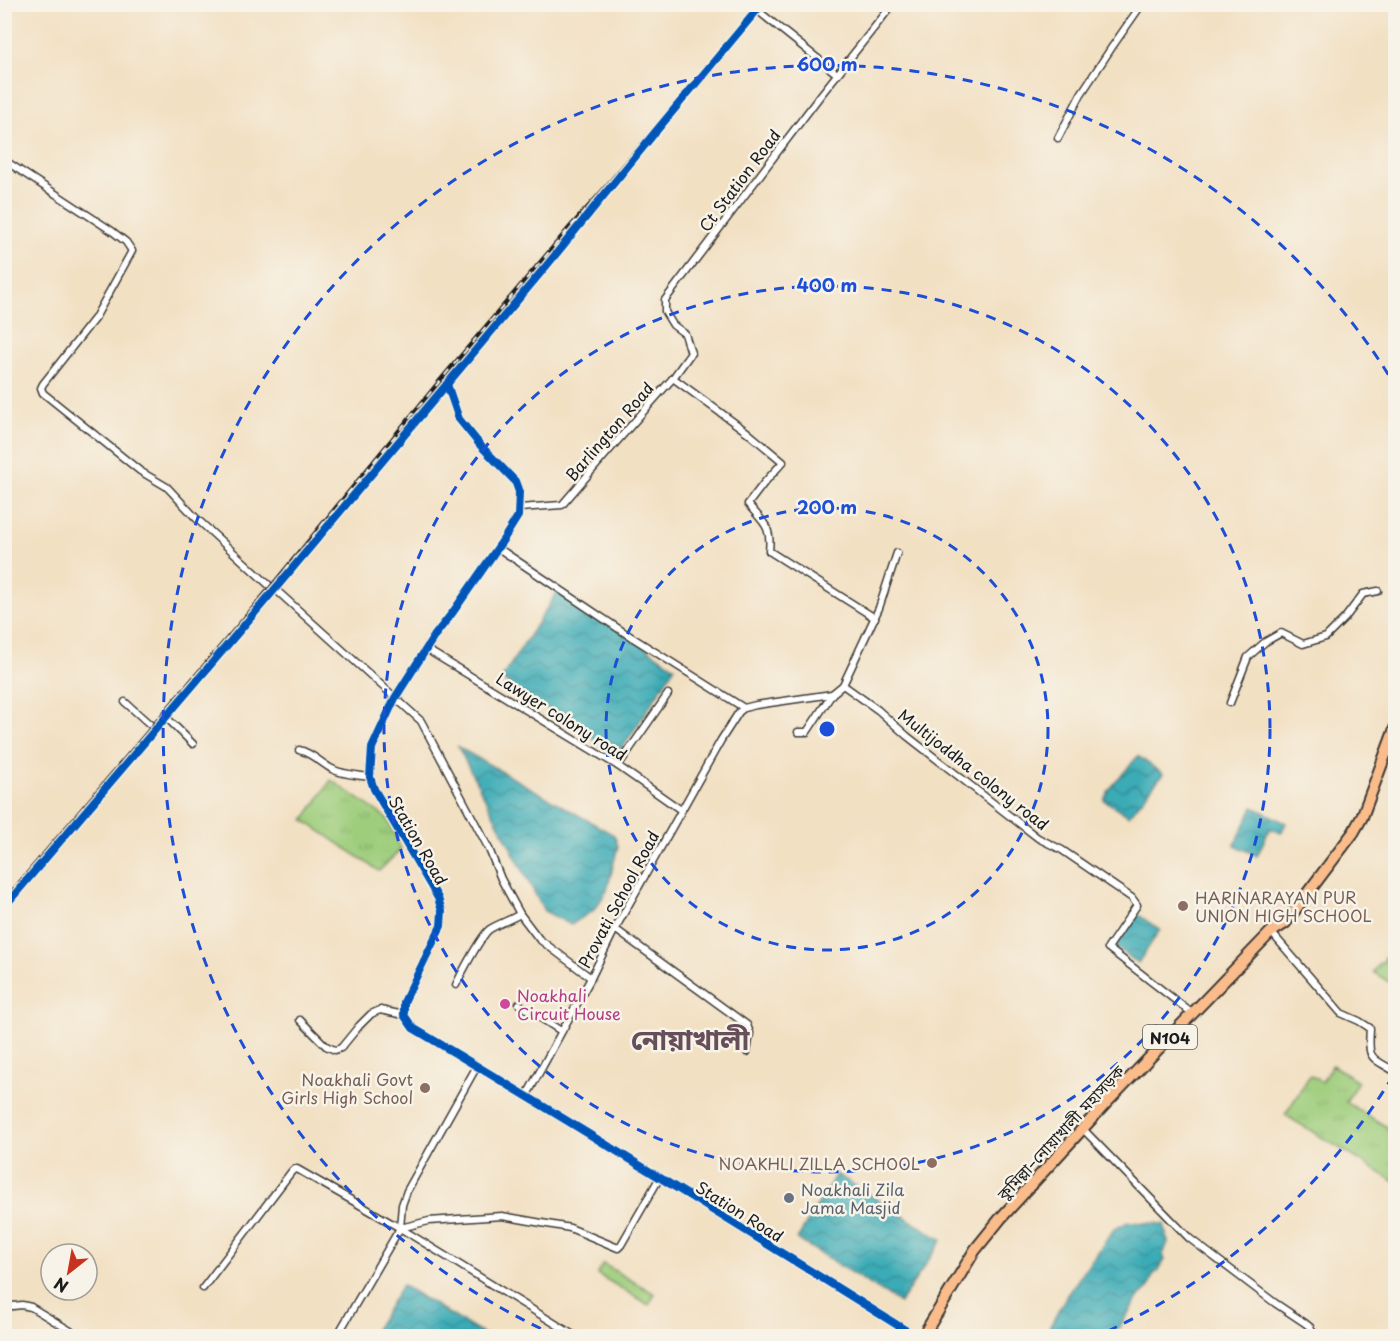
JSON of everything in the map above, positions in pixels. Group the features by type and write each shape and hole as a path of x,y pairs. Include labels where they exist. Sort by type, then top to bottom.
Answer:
{"highway":[{"name":"কুমিল্লা–নোয়াখালী মহাসড়ক","path":"923,1336 975,1250 1000,1219 1106,1103 1271,932 1285,922 1353,833 1362,817 1391,753 1395,726"}],"street":[{"name":"Ct Station Road","path":"673,378 691,352 685,334 673,325 665,312 665,300 893,4"},
{"path":"1058,138 1081,94 1142,4"},
{"path":"4,907 275,589 760,7 837,74"},
{"path":"4,160 112,231 126,242 132,251 95,318 43,384 41,388 44,393 140,471 167,487 196,518 271,587 421,720 489,849 501,879 520,914 539,939 591,978"},
{"name":"Barlington Road","path":"519,508 562,505 673,378 747,432 783,462 748,504 768,529 771,539 769,551 875,618"},
{"path":"447,384 459,419 515,481 519,492 519,508"},
{"name":"Station Road","path":"519,508 518,516 498,548 426,649 395,698 372,748 370,777 374,789 438,898 442,911 441,926 404,1002 404,1014 413,1028 527,1095 915,1336"},
{"path":"498,548 622,631 744,708 832,694 845,689 875,618 897,553"},
{"path":"1230,703 1248,657 1265,642 1281,633 1303,644 1326,637 1345,618 1363,594 1378,591"},
{"name":"Lawyer colony road","path":"426,649 618,766 681,810"},
{"name":"Multijoddha colony road","path":"845,689 878,710 1038,838 1062,850 1132,898 1137,905 1108,948 1192,1014"},
{"path":"618,766 668,694"},
{"path":"798,732 807,732 832,694"},
{"path":"125,702 155,729"},
{"name":"Provati School Road","path":"527,1095 681,810 721,740 744,708"},
{"path":"166,717 193,744"},
{"path":"299,750 305,751 333,770 370,777"},
{"path":"456,985 488,930 520,914"},
{"path":"615,929 747,1025 750,1033 747,1052"},
{"path":"1271,932 1341,1013 1370,1028 1369,1048 1372,1058 1395,1072"},
{"path":"519,1004 561,1032"},
{"path":"300,1020 326,1046 335,1050 341,1048 371,1014 380,1010 404,1014"},
{"path":"336,1336 400,1228 402,1205 407,1191 477,1066"},
{"path":"1083,1129 1189,1238 1275,1303 1311,1327 1311,1336"},
{"path":"203,1288 297,1169 400,1228 575,1336"},
{"path":"400,1228 429,1221 502,1216 570,1228 618,1248 660,1177"},
{"path":"4,1307 22,1305 31,1307 79,1336"}],"green space":[{"path":"331,780 388,819 401,849 379,871 304,820"},
{"path":"1390,950 1395,953 1395,978 1392,984 1373,972"},
{"path":"1332,1065 1358,1081 1346,1102 1395,1132 1395,1182 1285,1115 1310,1075 1322,1082"},
{"path":"603,1264 655,1294 649,1305 597,1274"}],"water":[{"path":"558,591 675,667 618,755 501,679"},
{"path":"458,747 614,835 618,846 607,891 594,910 571,925 544,911"},
{"path":"1138,756 1163,774 1129,816 1104,800 1109,790"},
{"path":"1253,807 1286,823 1281,833 1270,828 1257,856 1235,845"},
{"path":"1137,914 1160,930 1138,963 1115,947"},
{"path":"836,1174 942,1240 900,1303 797,1239"},
{"path":"1128,1222 1164,1224 1168,1242 1163,1255 1165,1260 1153,1275 1149,1287 1139,1296 1119,1328 1111,1332 1110,1336 1047,1336 1067,1295 1114,1229"},
{"path":"402,1285 486,1336 371,1336"}],"railway":[{"path":"4,901 271,587 439,382 759,4"}],"cycle path":[{"path":"4,907 547,265 762,4"},
{"path":"447,384 459,419 515,481 519,492 518,516 435,635 395,698 372,748 370,777 374,789 438,898 442,911 441,926 404,1002 404,1015 413,1028 915,1336"}],"place":[{"name":"HARINARAYAN PUR UNION HIGH SCHOOL","path":"1183,906"},
{"name":"Noakhali Circuit House","path":"505,1004"},
{"name":"Noakhali Govt Girls High School","path":"425,1088"},
{"name":"NOAKHLI ZILLA SCHOOL","path":"932,1163"},
{"name":"Noakhali Zila Jama Masjid","path":"789,1198"}],"district":[{"name":"নোয়াখালী","path":"690,1038"}]}
